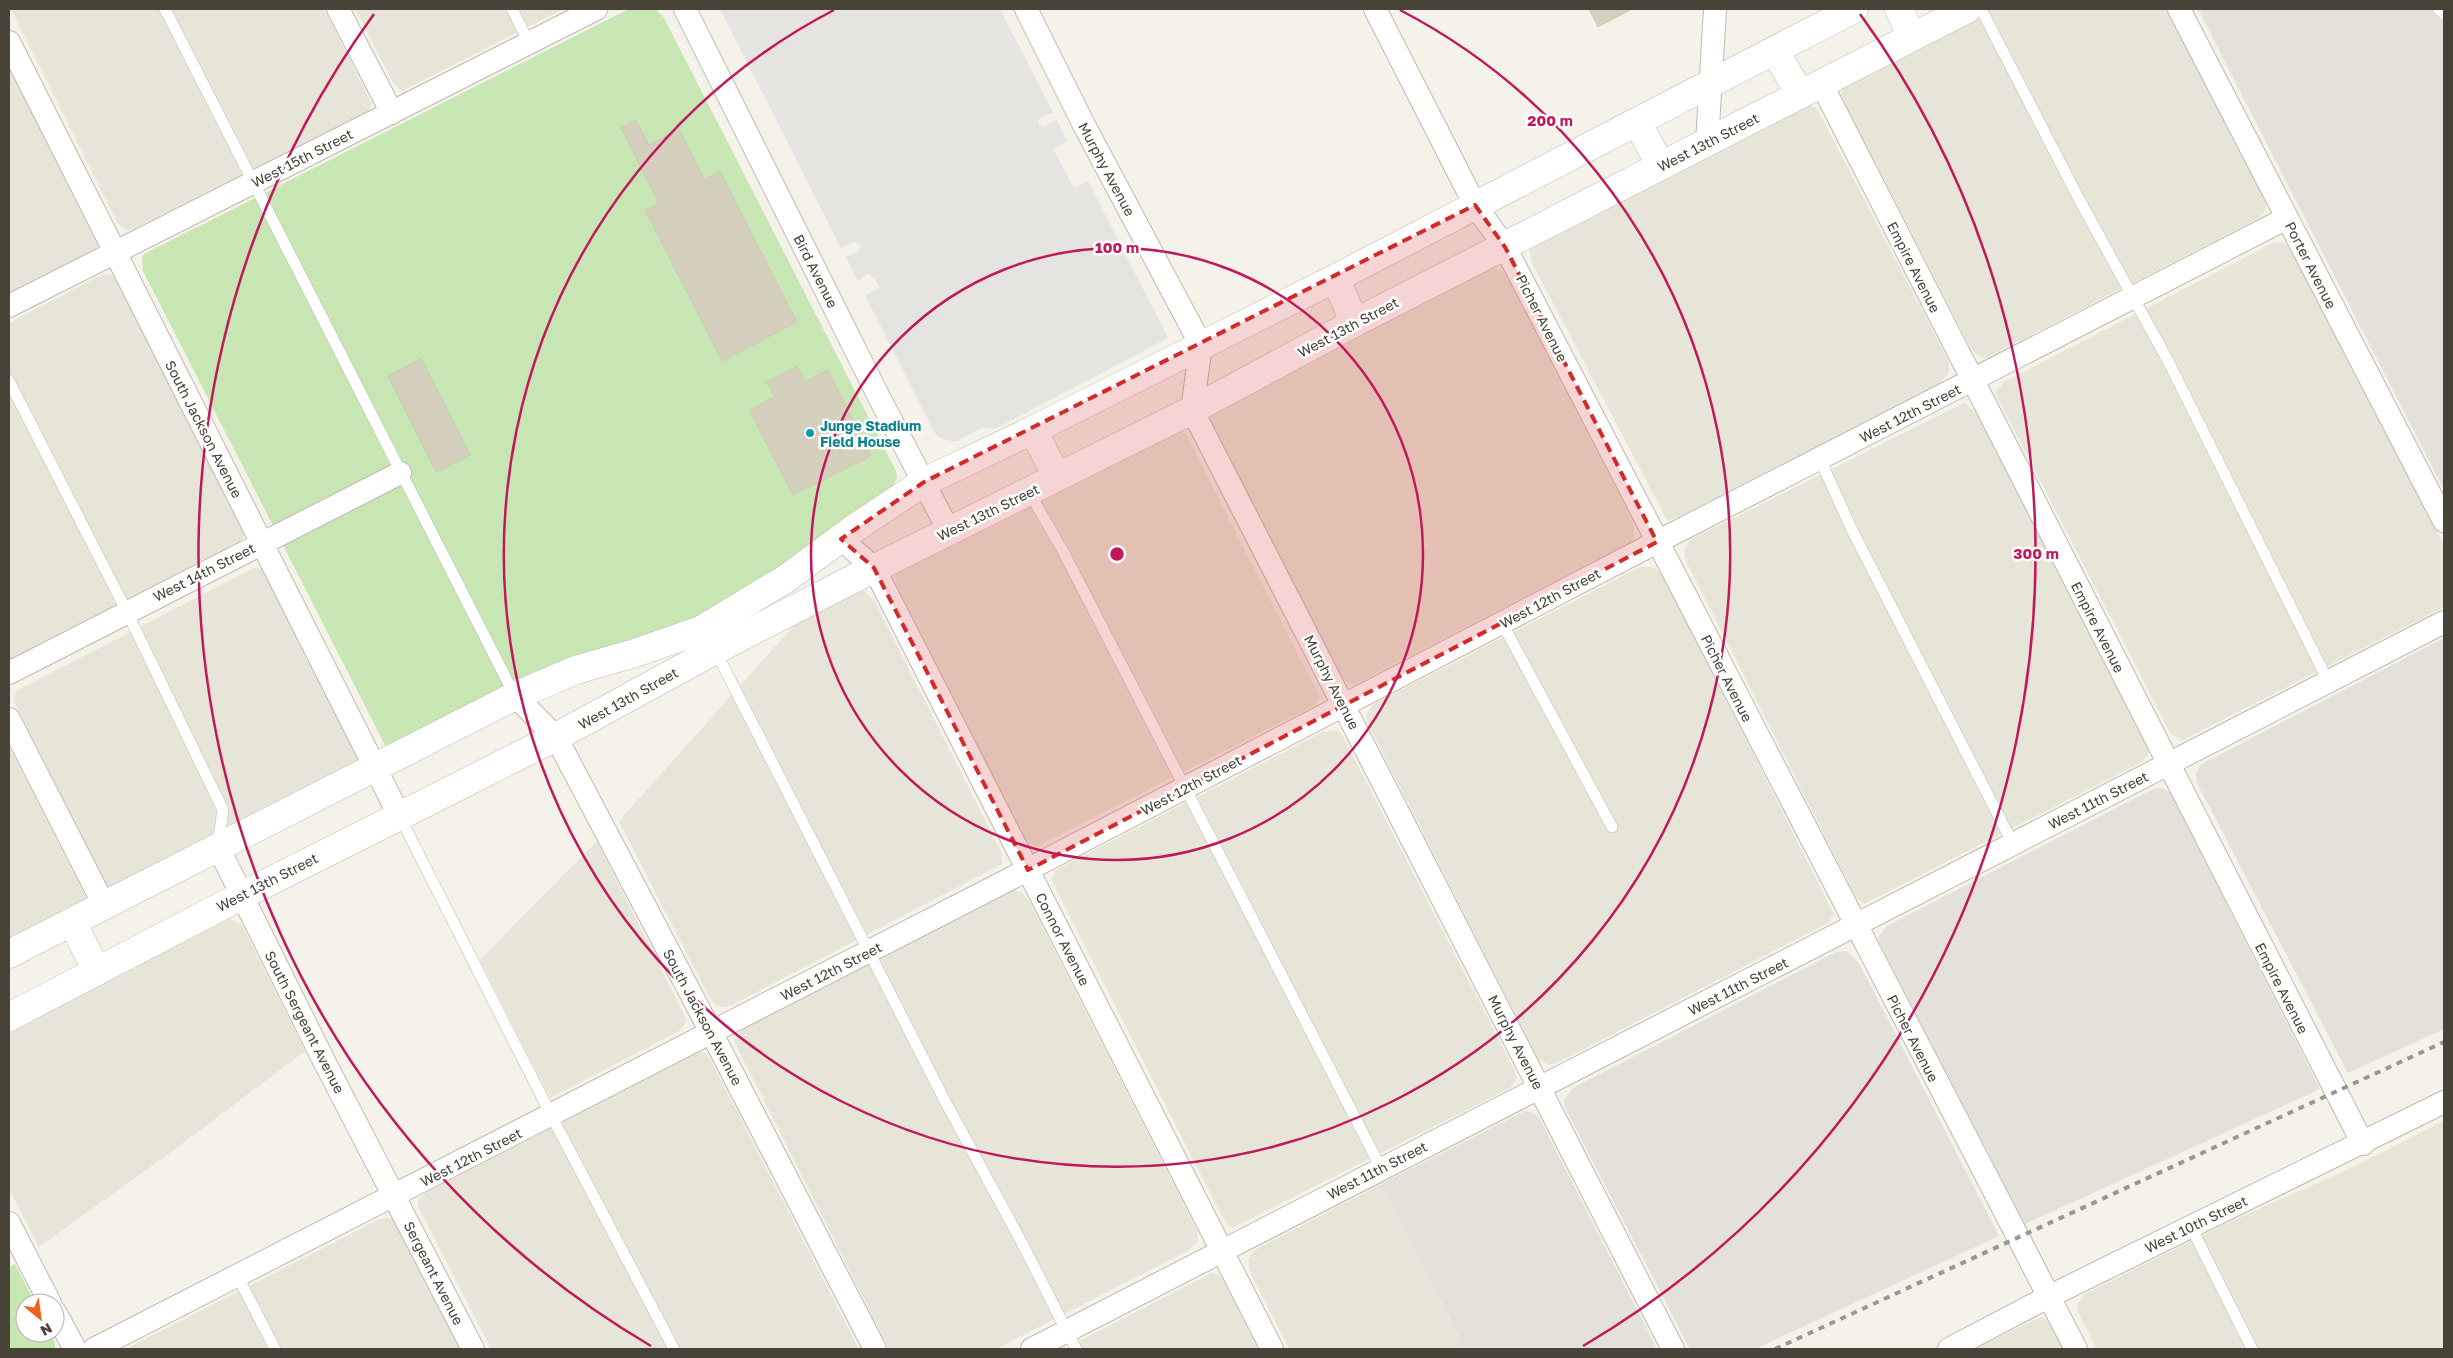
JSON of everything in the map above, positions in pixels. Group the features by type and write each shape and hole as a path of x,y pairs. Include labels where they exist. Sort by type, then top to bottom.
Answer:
{"street":[{"path":"338,9 392,113"},
{"name":"West 15th Street","path":"9,306 596,9"},
{"name":"Bird Avenue","path":"685,9 881,401 949,531"},
{"name":"Murphy Avenue","path":"1026,9 1084,125 1200,345"},
{"name":"Picher Avenue","path":"1375,9 1474,205 1505,247 1855,926 2076,1349"},
{"path":"1707,143 1715,9"},
{"path":"9,954 515,696 576,670 635,654 701,630 787,578 924,482 1033,430 1336,278 1854,9"},
{"path":"1899,9 1912,37"},
{"name":"West 13th Street","path":"9,1017 241,896 556,737 715,650 874,568 1192,410 1354,323 1967,9"},
{"name":"Porter Avenue","path":"2178,9 2444,521"},
{"name":"South Jackson Avenue","path":"9,42 400,815"},
{"path":"1774,51 1811,89"},
{"name":"Empire Avenue","path":"1811,89 1972,381 2363,1144"},
{"path":"1638,122 1661,166"},
{"name":"West 12th Street","path":"94,1349 1028,870 1657,542 2287,218"},
{"path":"1336,278 1354,323"},
{"path":"1192,410 1200,345"},
{"name":"Murphy Avenue","path":"1192,410 1673,1349"},
{"path":"1033,430 1057,477"},
{"name":"West 14th Street","path":"9,673 400,473"},
{"name":"Connor Avenue","path":"841,539 874,568 1272,1349"},
{"name":"West 11th Street","path":"1032,1349 1072,1340 1221,1251 2329,683 2444,622"},
{"name":"South Jackson Avenue","path":"515,696 556,737 712,1032 875,1349"},
{"path":"9,719 104,905"},
{"name":"South Sergeant Avenue","path":"218,847 241,896 395,1196"},
{"path":"72,922 97,971"},
{"name":"West 10th Street","path":"1949,1349 2048,1297 2363,1144 2444,1102"},
{"name":"Sergeant Avenue","path":"395,1196 473,1349"},
{"path":"9,1223 45,1293"},
{"path":"65,1330 75,1349"}],"lane":[{"path":"165,9 515,696"},
{"path":"512,9 529,43"},
{"path":"1981,9 2132,298 2167,359 2329,683"},
{"path":"2438,9 2444,14"},
{"path":"9,381 128,612 223,810 218,847"},
{"path":"1820,459 1851,528 2013,844"},
{"path":"1028,492 1064,553 1381,1168"},
{"path":"1502,623 1612,827"},
{"path":"715,650 944,1102 1022,1243 1072,1340"},
{"path":"400,815 551,1115 674,1349"},
{"path":"2191,1227 2252,1349"},
{"path":"236,1275 275,1349"}],"highlighted area":[{"path":"1475,205 1505,247 1657,542 1028,870 874,568 841,539 924,482"}],"shaded area":[{"path":"11,9 324,9 372,104 366,112 133,229 127,230 118,224"},
{"path":"355,9 563,9 402,91 394,84"},
{"path":"720,9 1000,9 1053,112 1039,119 1039,124 1043,127 1057,120 1067,141 1056,147 1054,151 1074,188 1088,181 1168,338 995,429 981,428 957,441 950,441 939,437 934,432 865,295 880,288 875,279 868,274 858,281 846,257 859,251 861,245 854,242 841,248"},
{"path":"1986,9 2168,9 2266,200 2266,207 2264,213 2255,220 1986,358 1976,354 1971,348 1842,98 1841,91 1842,86"},
{"path":"2198,9 2444,9 2444,490"},
{"path":"9,64 99,245 96,249 9,293"},
{"path":"1807,103 1817,109 1949,362 1949,373 1941,382 1679,517 1667,520 1531,261 1530,248 1534,244"},
{"path":"2273,243 2286,243 2292,249 2444,545 2444,607 2183,740 2171,734 1997,397 1996,391 2004,382"},
{"path":"1491,267 1503,272 1507,278 1634,524 1634,537 1630,542 1351,685 1344,680 1211,422 1210,412"},
{"path":"110,274 119,281 244,531 244,536 238,544 9,661 9,323 101,275"},
{"path":"1964,403 1975,411 2149,749 2148,755 2138,764 1864,904 1855,896 1685,559 1685,548 1690,540"},
{"path":"1181,429 1186,434 1320,698 1315,705 1035,847 1026,841 896,583 895,576 897,572"},
{"path":"259,567 264,571 361,761 112,890 106,884 14,701 16,691"},
{"path":"1640,567 1652,567 1662,573 1834,914 1828,923 1557,1063 1549,1065 1538,1059 1367,722 1366,715 1372,705"},
{"path":"859,590 865,592 875,602 1002,854 1002,864 730,1006 722,1007 716,1005 709,997 619,821 797,622"},
{"path":"2444,638 2444,1029 2348,1073 2197,783 2196,774 2200,765"},
{"path":"1337,730 1341,733 1515,1071 1517,1079 1510,1088 1232,1228 1225,1222 1051,879 1056,870 1323,732"},
{"path":"9,747 85,895 85,900 83,905 9,946"},
{"path":"2162,788 2170,792 2320,1089 2025,1224 1878,937 1887,926 2153,789"},
{"path":"597,841 687,1021 681,1030 550,1098 480,960"},
{"path":"1013,891 1020,891 1028,899 1197,1230 1198,1242 1189,1250 996,1349 889,1349 734,1041 736,1036 748,1026"},
{"path":"229,918 242,926 305,1051 171,1152 39,1247 9,1189 9,1029"},
{"path":"1847,951 1859,963 1999,1236 1755,1349 1690,1349 1565,1108 1564,1100 1573,1088 1836,952"},
{"path":"698,1052 705,1053 710,1059 859,1349 491,1349 418,1206 418,1201 425,1193"},
{"path":"1525,1111 1539,1117 1657,1349 1454,1349 1460,1338 1381,1184"},
{"path":"2444,1121 2444,1349 2097,1349 2078,1312 2077,1305 2083,1295 2232,1221 2349,1169"},
{"path":"1381,1184 1460,1339 1454,1349 1289,1349 1250,1272 1248,1260 1255,1250"},
{"path":"380,1219 393,1219 397,1224 461,1349 126,1349"},
{"path":"1212,1273 1218,1274 1225,1284 1258,1349 1064,1349"},
{"path":"2041,1317 2051,1322 2065,1349 1974,1349"}],"green space":[{"path":"629,9 655,9 664,18 896,471 897,478 890,492 733,607 392,746 385,745 143,271 142,259 144,254"},
{"path":"15,1264 30,1293 15,1293 15,1343 55,1343 55,1349 9,1349 9,1268"}],"building":[{"path":"1589,9 1632,9 1598,27"},
{"path":"636,120 649,145 679,130 704,180 720,172 797,322 722,361 645,210 659,203 621,128"},
{"path":"421,359 470,455 436,472 388,376"},
{"name":"Junge Stadium Field House","path":"797,367 805,382 828,370 871,456 793,495 749,410 775,397 767,382"}],"railway":[{"path":"1775,1349 2444,1042"}],"place":[{"name":"Junge Stadium Field House","path":"810,433"}]}
